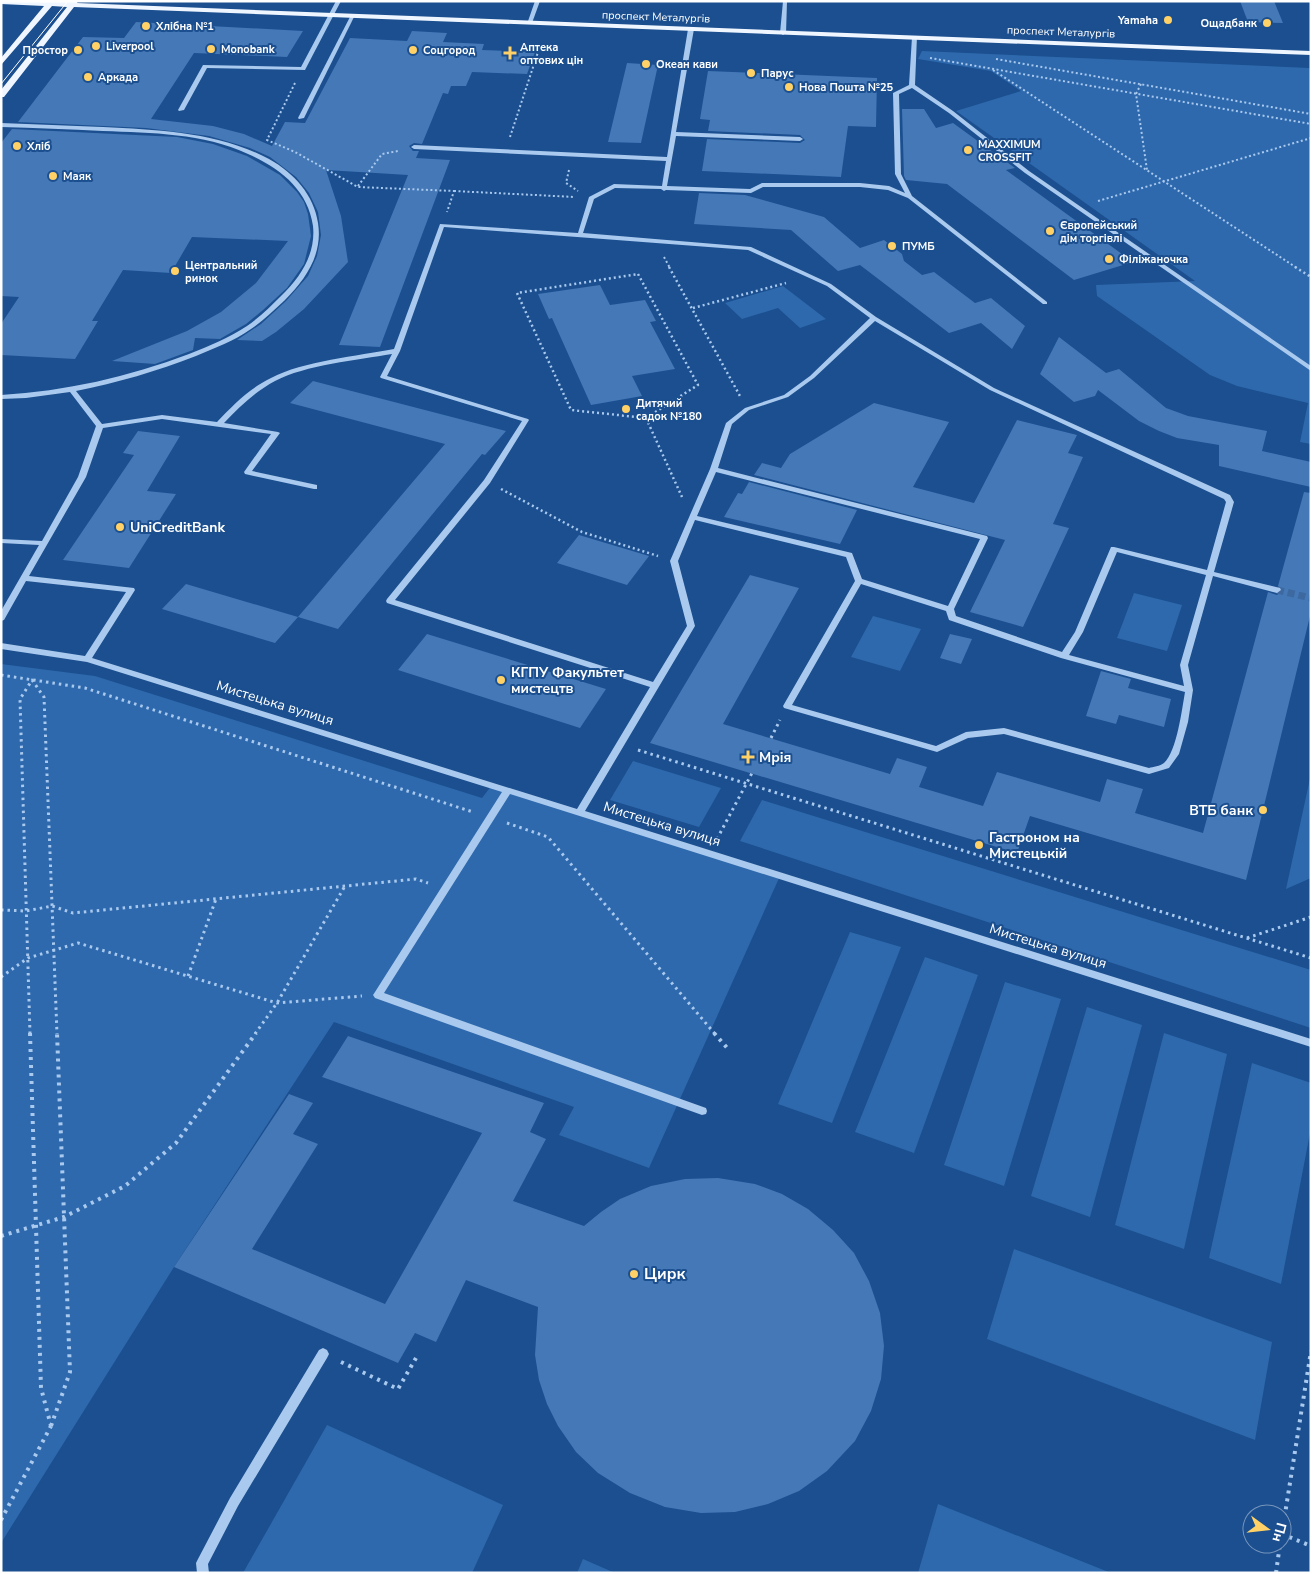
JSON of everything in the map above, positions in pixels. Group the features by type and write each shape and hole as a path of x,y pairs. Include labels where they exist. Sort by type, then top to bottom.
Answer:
{"main road":[{"name":"проспект Металургів","path":"1,2 73,3 690,30 915,37 1311,54"},
{"path":"1,63 51,3"},
{"path":"1,95 73,3"}],"street":[{"path":"181,110 205,66 302,69 339,1"},
{"path":"529,23 538,1"},
{"path":"783,32 785,1"},
{"path":"300,118 353,15"},
{"path":"664,188 690,30"},
{"path":"912,86 915,37"},
{"path":"910,197 898,174 896,93 912,86"},
{"path":"912,86 951,112 1027,172 1311,369"},
{"path":"1,124 171,133 227,144 269,162 285,173 304,191 312,207 317,240 313,258 304,275 291,291 249,328 227,341 183,359 124,378 36,396 1,396"},
{"path":"673,134 800,139"},
{"path":"414,147 669,159"},
{"path":"580,235 591,198 614,186 751,191 762,185 860,185 889,188 910,197 1045,303"},
{"path":"654,686 390,601 487,481 526,420 383,377 397,352 442,224 749,248 829,285 874,318 992,389 1227,497 1230,502 1184,665 1189,690 1184,722 1175,754 1166,766 1149,771 1004,731 966,735 936,749 787,706 859,581"},
{"path":"579,812 691,626 674,561 714,469 729,423 747,409 786,396 805,382 874,318"},
{"path":"219,424 236,407 278,377 324,364 397,352"},
{"path":"72,390 100,426"},
{"path":"100,426 162,418 276,433 248,472 314,487"},
{"path":"1,618 82,476 100,426"},
{"path":"714,469 984,538 950,609 952,618 1064,656 1189,690"},
{"path":"692,517 849,555 859,581"},
{"path":"1,541 44,543"},
{"path":"1064,656 1079,632 1114,549 1277,590"},
{"path":"24,578 131,590 87,659"},
{"path":"859,581 950,609"},
{"name":"Мистецька вулиця","path":"1,646 87,659 1311,1043"},
{"path":"508,790 378,995 702,1111"},
{"path":"203,1573 202,1562 234,1502 322,1354"}],"path":[{"path":"506,151 541,43"},
{"path":"914,55 1311,124"},
{"path":"990,58 1311,114"},
{"path":"991,68 1311,277"},
{"path":"302,69 268,135 268,140 295,152 358,187 591,198"},
{"path":"1142,84 1136,94 1147,170"},
{"path":"1077,207 1311,138"},
{"path":"358,187 382,154 414,147"},
{"path":"574,155 566,183 591,198"},
{"path":"442,224 454,191"},
{"path":"656,241 747,409"},
{"path":"638,274 698,385 646,418 571,410 517,293 638,274"},
{"path":"692,308 810,276"},
{"path":"646,418 692,517"},
{"path":"487,481 582,532 674,561"},
{"path":"1,675 86,688 548,837 729,1050"},
{"path":"1,1520 51,1426 70,1372 44,697 32,680"},
{"path":"32,680 20,698 41,1388 51,1426"},
{"path":"620,744 1311,958"},
{"path":"710,854 752,773"},
{"path":"1,910 26,911 52,906 74,913 416,879 445,888"},
{"path":"1,1236 64,1217 125,1186 176,1143 277,1003 345,886"},
{"path":"188,976 216,899"},
{"path":"1247,938 1311,917"},
{"path":"1,977 28,958 54,952 78,943 277,1003 378,995"},
{"path":"1287,1504 1311,1351"},
{"path":"322,1354 398,1389 416,1358"},
{"path":"1292,1537 1311,1546"},
{"path":"1276,1573 1279,1554"}],"shaded area":[{"path":"922,51 1309,68 1311,71 1311,444 1300,442 1308,403 1237,386 1210,375 1097,296 1096,285 1195,281 956,111 1021,91 991,71 918,59"},
{"path":"783,286 826,319 800,328 778,308 742,319 725,303"},
{"path":"1134,593 1182,605 1167,651 1117,638"},
{"path":"873,616 921,629 900,671 851,657"},
{"path":"1,664 95,676 482,798 492,785 780,876 649,1168 559,1135 574,1107 334,1022 174,1267 1,1543"},
{"path":"633,761 721,788 699,827 610,800"},
{"path":"1311,774 1311,878 1286,889"},
{"path":"762,800 1311,970 1311,1028 740,841"},
{"path":"850,932 901,947 832,1123 778,1104"},
{"path":"925,957 978,975 914,1153 855,1132"},
{"path":"1005,982 1061,999 1004,1186 944,1165"},
{"path":"1087,1007 1142,1025 1090,1217 1031,1196"},
{"path":"1164,1033 1227,1054 1184,1249 1115,1225"},
{"path":"1252,1063 1311,1083 1311,1128 1281,1284 1209,1258"},
{"path":"1014,1249 1272,1342 1255,1440 987,1339"},
{"path":"327,1425 503,1505 472,1573 243,1573"},
{"path":"938,1504 1111,1573 918,1573"},
{"path":"583,1559 615,1573 577,1573"}],"building":[{"path":"1240,1 1274,1 1283,23 1248,22"},
{"path":"136,22 303,31 287,57 194,53 151,119 213,126 244,134 272,146 285,122 305,123 350,38 407,41 412,31 447,33 443,42 484,44 482,50 535,52 527,74 472,72 466,86 451,86 448,94 443,93 422,144 414,143 409,146 413,151 419,151 416,158 450,160 380,347 339,345 408,175 326,170 341,216 348,262 304,309 276,332 262,341 237,340 261,324 286,301 308,276 317,256 321,235 318,212 309,193 296,177 270,157 250,148 209,136 146,128 18,122 83,37 124,38"},
{"path":"627,63 658,65 641,143 608,142"},
{"path":"708,71 877,78 876,127 848,126 841,177 702,171 707,139 800,143 805,140 800,135 708,131 710,120 700,119"},
{"path":"902,109 924,109 936,128 953,123 1015,168 1006,170 1133,262 1074,280 947,184 906,180 904,176"},
{"path":"12,129 177,137 213,144 247,156 280,175 304,202 311,236 304,264 287,288 263,310 246,324 220,339 195,338 193,350 155,364 112,361 187,331 221,312 256,283 288,241 192,237 171,273 123,270 92,321 98,321 75,359 1,355 1,324 19,297 1,296 1,143"},
{"path":"699,193 745,195 824,217 860,248 884,240 902,254 904,261 922,275 934,272 975,303 991,298 1025,326 1012,349 981,323 949,333 860,265 838,271 791,230 694,224"},
{"path":"600,285 610,305 645,300 656,321 650,322 675,369 632,376 642,396 591,405 552,318 549,319 538,294"},
{"path":"1059,337 1106,373 1119,369 1166,408 1188,416 1267,431 1262,451 1311,462 1311,487 1219,466 1219,445 1177,438 1159,431 1139,421 1098,390 1095,396 1074,402 1040,374"},
{"path":"313,381 506,431 485,455 482,454 338,629 298,617 445,444 290,403"},
{"path":"874,403 949,422 913,487 974,503 1017,420 1077,435 1068,453 1083,457 1053,524 1069,528 1023,627 970,612 1005,540 754,475 762,463 781,468 790,454"},
{"name":"UniCreditBank","path":"138,431 180,436 147,491 176,494 129,568 63,560 134,455 123,453"},
{"path":"749,482 857,510 840,544 724,517 738,493 742,494"},
{"path":"1304,492 1311,493 1311,612 1246,880 1030,816 1017,853 650,743 750,575 799,588 723,724 890,774 897,758 927,767 919,787 983,806 997,772 1100,802 1107,779 1143,789 1135,813 1203,833 1268,592 1277,595 1283,590 1278,586"},
{"path":"579,535 649,556 627,585 557,563"},
{"path":"186,584 298,617 275,643 162,609"},
{"name":"КГПУ Факультет мистецтв","path":"427,634 606,689 580,728 398,670"},
{"path":"950,634 972,639 961,664 940,658"},
{"path":"1101,671 1131,679 1128,688 1171,699 1164,727 1119,715 1116,724 1086,716"},
{"name":"Цирк","path":"348,1036 544,1103 530,1132 546,1139 513,1201 584,1226 620,1199 651,1186 685,1179 718,1178 755,1184 782,1194 808,1209 833,1230 854,1253 869,1281 880,1313 884,1346 881,1379 871,1411 855,1441 827,1471 799,1491 768,1504 735,1512 701,1513 665,1507 630,1493 598,1473 576,1452 558,1426 547,1404 539,1380 535,1355 538,1307 466,1280 436,1342 415,1333 398,1363 174,1267 289,1094 313,1103 293,1134 318,1144 252,1249 385,1304 482,1133 322,1077"}],"tunnel":[{"path":"1277,590 1311,598"}],"tram line":[{"path":"1,84 68,1"}],"place":[{"name":"Yamaha","path":"1168,20"},
{"name":"Ощадбанк","path":"1267,23"},
{"name":"Хлібна №1","path":"146,26"},
{"name":"Liverpool","path":"96,46"},
{"name":"Monobank","path":"211,49"},
{"name":"Простор","path":"78,50"},
{"name":"Соцгород","path":"413,50"},
{"name":"Аптека оптових цін","path":"510,53"},
{"name":"Океан кави","path":"646,64"},
{"name":"Парус","path":"751,73"},
{"name":"Аркада","path":"88,77"},
{"name":"Нова Пошта №25","path":"789,87"},
{"name":"Хліб","path":"17,146"},
{"name":"MAXXIMUM CROSSFIT","path":"968,150"},
{"name":"Маяк","path":"53,176"},
{"name":"Європейський дім торгівлі","path":"1050,231"},
{"name":"ПУМБ","path":"892,246"},
{"name":"Філіжаночка","path":"1109,259"},
{"name":"Центральний ринок","path":"175,271"},
{"name":"Дитячий садок №180","path":"626,409"},
{"name":"UniCreditBank","path":"120,527"},
{"name":"КГПУ Факультет мистецтв","path":"501,680"},
{"name":"Мрія","path":"748,757"},
{"name":"ВТБ банк","path":"1263,810"},
{"name":"Гастроном на Мистецькій","path":"979,845"},
{"name":"Цирк","path":"634,1274"}]}
